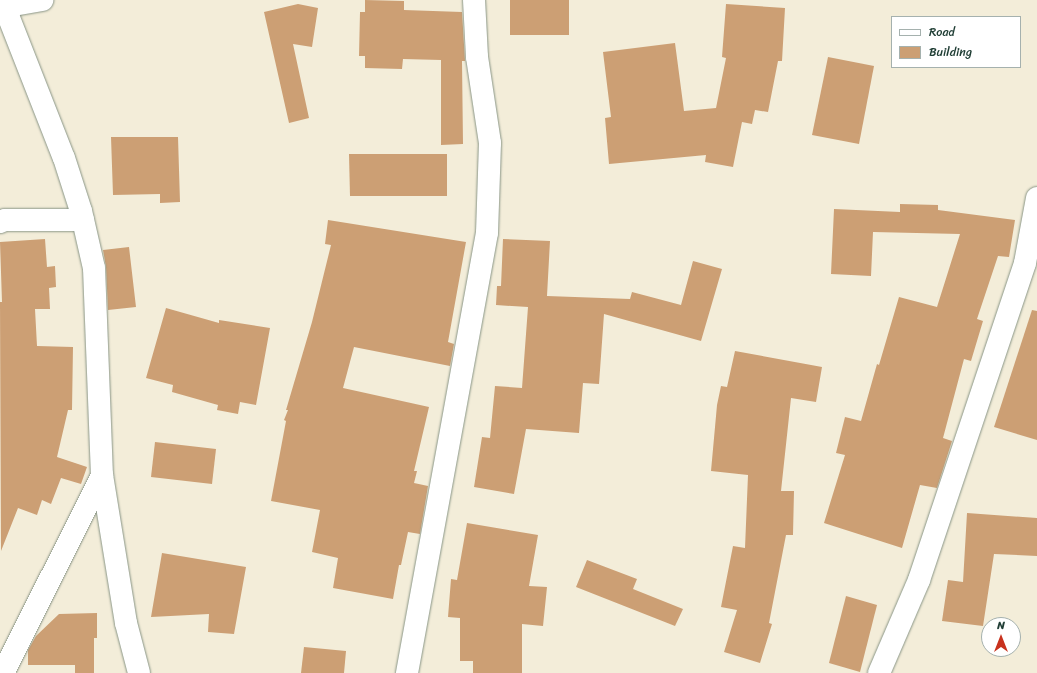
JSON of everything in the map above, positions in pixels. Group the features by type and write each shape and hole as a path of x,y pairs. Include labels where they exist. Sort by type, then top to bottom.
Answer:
{"street":[{"path":"42,0 1,4 9,18 64,158 83,220 94,268 102,475 126,623 139,673"},
{"path":"407,673 487,233 490,143 477,57 474,0"},
{"path":"879,673 919,580 1025,263 1037,198"},
{"path":"0,222 5,220 83,220"},
{"path":"3,673 102,475"}],"building":[{"path":"365,0 404,1 404,10 462,12 465,61 462,61 463,144 441,145 441,60 403,59 402,69 365,68 365,56 359,56 360,12 365,12"},
{"path":"510,0 569,0 569,35 510,35"},
{"path":"298,4 318,8 312,47 293,44 309,118 289,123 264,12"},
{"path":"726,4 785,8 782,61 778,61 768,112 755,110 752,124 742,122 733,167 705,162 706,155 609,164 605,118 611,117 603,52 675,43 684,111 716,108 726,58 722,57"},
{"path":"828,57 874,66 859,144 812,135"},
{"path":"111,137 178,137 180,202 160,203 160,194 113,195"},
{"path":"349,154 447,154 447,196 350,196"},
{"path":"900,204 938,205 938,210 1015,220 1009,257 998,256 977,319 983,321 971,361 964,359 943,438 952,441 937,488 920,485 902,548 824,523 845,455 836,453 845,417 861,421 877,364 879,365 899,297 937,307 960,234 873,232 871,276 831,274 834,209 900,212"},
{"path":"328,220 466,242 448,342 454,344 450,366 354,347 343,388 429,407 414,471 417,471 414,483 428,486 420,534 408,532 401,565 399,565 393,599 333,588 338,558 312,552 320,510 271,501 286,421 284,420 288,410 286,410 312,322 331,245 325,244"},
{"path":"45,239 47,267 55,266 56,287 49,288 50,309 35,309 37,346 73,347 72,410 68,410 57,457 87,467 81,484 61,478 51,504 42,500 37,515 18,508 1,551 0,302 2,302 0,242"},
{"path":"503,239 550,241 547,296 630,299 632,292 681,305 693,261 722,269 701,341 604,314 599,384 583,383 579,433 526,429 514,494 474,487 482,437 490,438 495,386 522,388 528,307 496,305 497,286 501,286"},
{"path":"129,247 136,307 108,310 106,267 103,250"},
{"path":"166,308 219,323 219,320 270,328 256,405 240,402 238,414 217,410 218,405 172,392 173,385 146,378"},
{"path":"1032,310 1037,311 1037,440 994,427"},
{"path":"735,351 822,367 816,402 791,398 781,491 794,491 793,535 786,535 769,623 772,624 760,663 724,652 737,610 721,607 733,546 745,548 748,475 711,471 717,405 721,386 727,387"},
{"path":"155,442 216,449 212,484 151,477"},
{"path":"967,513 1037,518 1037,556 994,554 984,617 981,617 981,626 942,621 948,580 963,582"},
{"path":"467,523 538,535 529,586 547,587 543,626 522,624 522,673 473,673 473,661 460,661 460,618 448,617 451,579 457,580"},
{"path":"162,553 246,567 234,634 208,632 209,614 151,617"},
{"path":"587,560 637,579 633,589 683,609 675,626 576,587"},
{"path":"846,596 877,605 860,672 829,663"},
{"path":"97,613 97,638 94,638 94,673 75,673 75,665 28,665 28,650 36,636 59,614"},
{"path":"304,647 346,651 344,673 301,673"}]}
